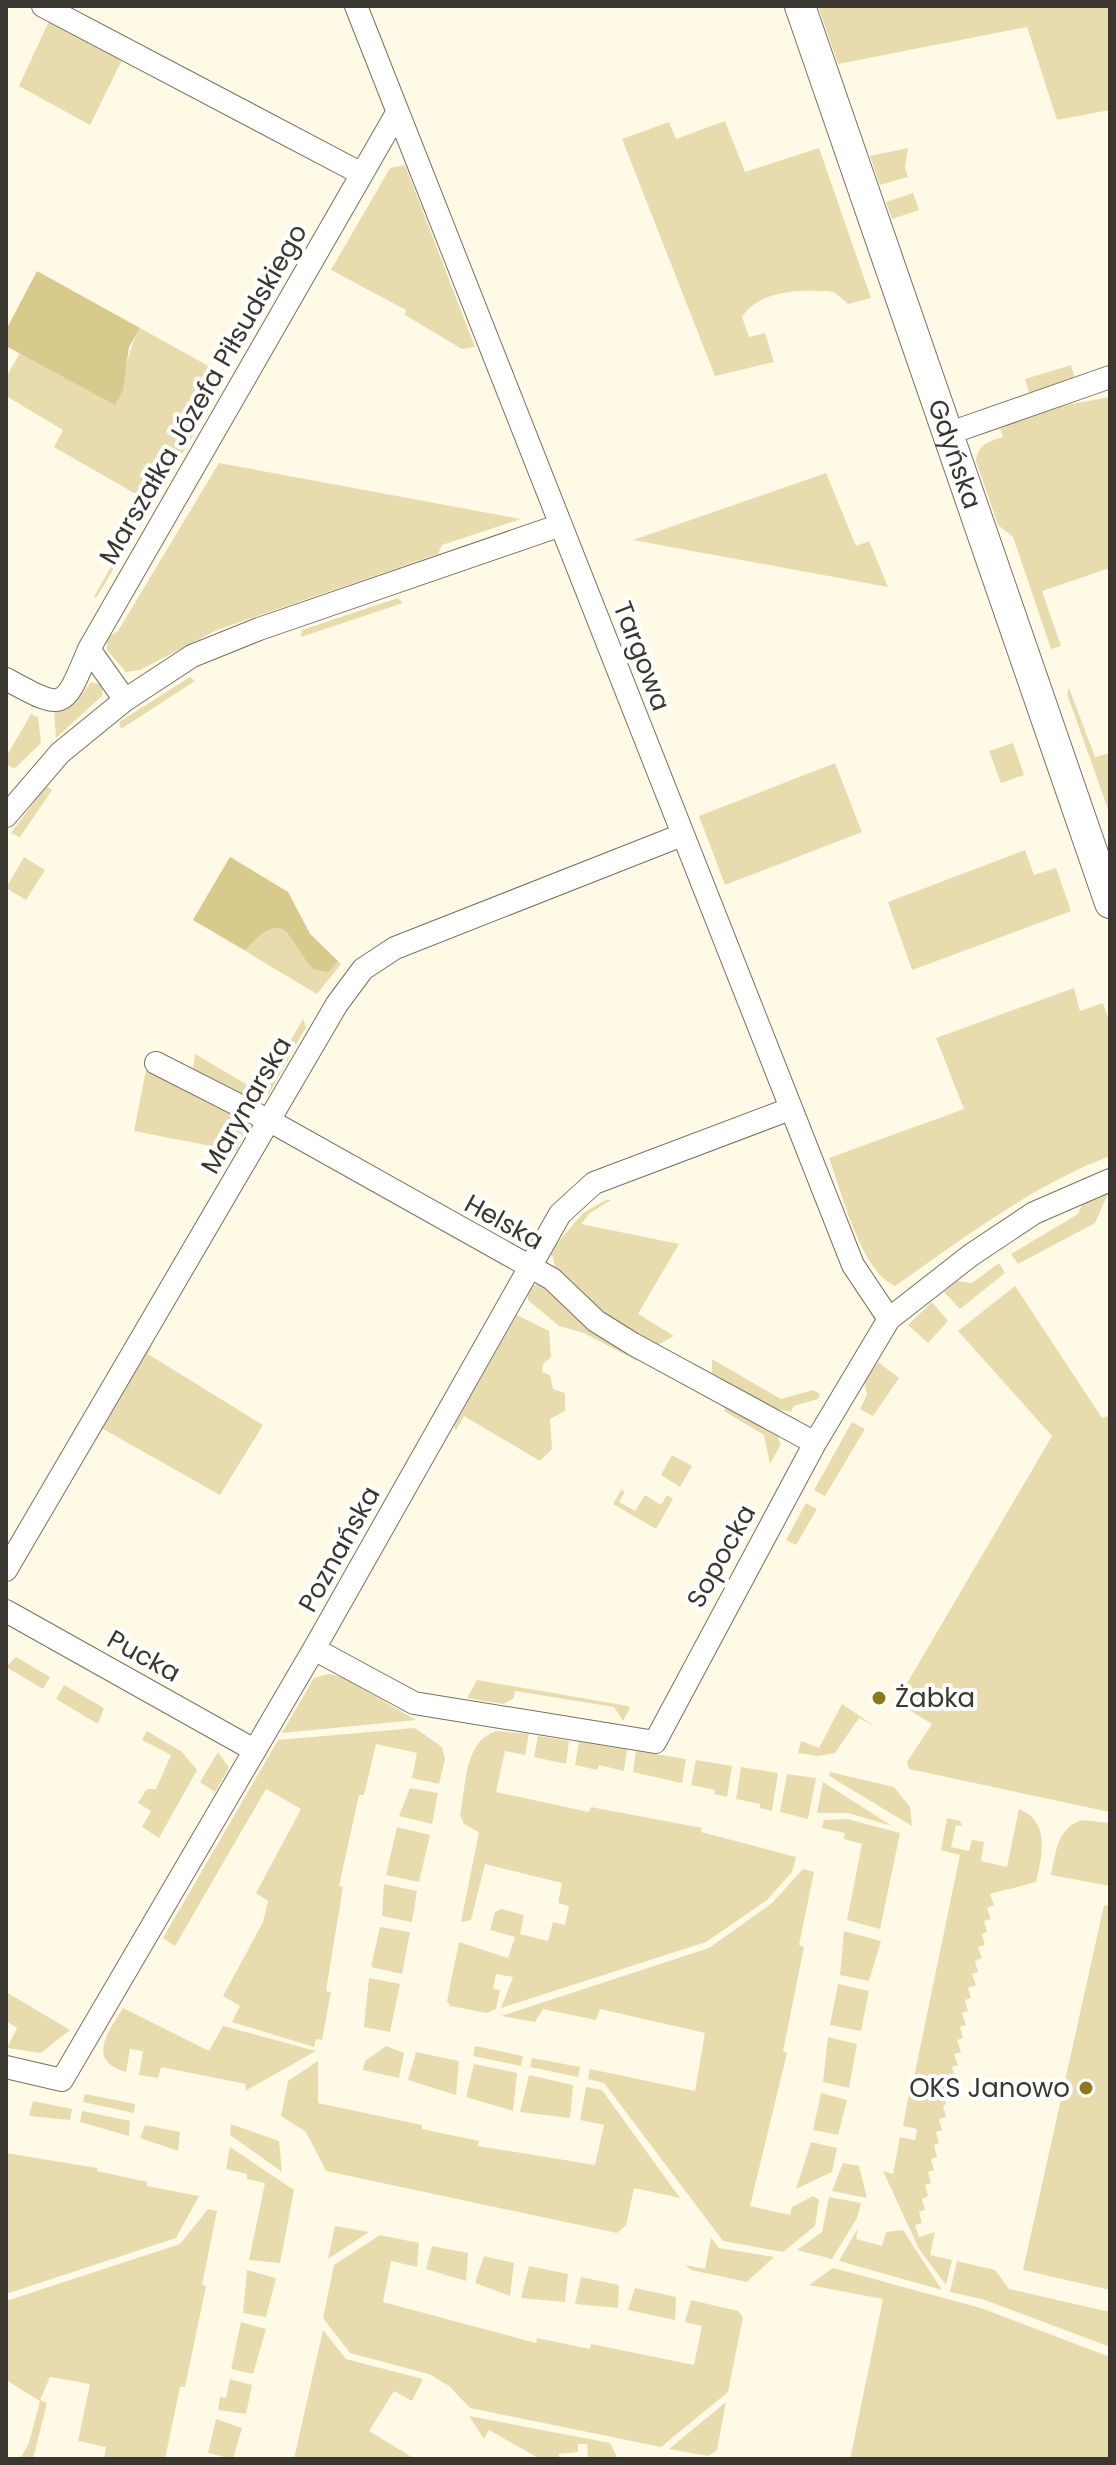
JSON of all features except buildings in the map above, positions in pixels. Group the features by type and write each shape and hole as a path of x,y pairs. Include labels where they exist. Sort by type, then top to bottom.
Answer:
{"street":[{"path":"43,6 362,174"},
{"name":"Targowa","path":"356,6 853,1265 889,1319"},
{"name":"Gdyńska","path":"800,6 1110,903"},
{"name":"Marszałka Józefa Piłsudskiego","path":"6,679 49,702 59,701 70,692 89,649 397,113"},
{"path":"947,434 1110,377"},
{"path":"6,816 60,753 125,700 192,656 259,629 561,525"},
{"path":"89,649 125,700"},
{"name":"Marynarska","path":"6,1570 337,1004 363,969 395,948 682,835"},
{"name":"Helska","path":"156,1063 270,1121 552,1279 596,1321 815,1443"},
{"name":"Poznańska","path":"6,2067 62,2080 314,1649 560,1214 594,1183 790,1109"},
{"name":"Sopocka","path":"314,1649 414,1703 655,1742 815,1443 889,1319 971,1255 1034,1213 1110,1180"},
{"name":"Pucka","path":"6,1611 254,1750"}],"shaded area":[{"path":"818,6 1110,6 1110,110 1057,120 1027,27 838,64"},
{"path":"50,19 123,58 90,125 19,86"},
{"path":"725,121 745,172 819,148 871,298 848,304 834,292 810,291 784,293 760,301 742,317 749,337 765,333 774,362 715,376 622,139 669,122 676,139"},
{"path":"908,148 905,168 908,177 880,185 870,156"},
{"path":"405,165 475,347 462,349 405,315 406,310 331,270 390,168"},
{"path":"913,193 919,210 892,219 886,202"},
{"path":"37,271 140,328 129,347 123,390 115,405 6,346 6,330"},
{"path":"140,328 221,373 208,396 214,400 179,459 173,457 148,501 54,447 63,430 6,396 6,377 20,353 115,405 131,347"},
{"path":"1071,365 1076,383 1030,397 1025,379"},
{"path":"1110,397 1110,568 1042,591 1061,646 1051,649 1013,537 998,525 976,461 977,455 985,444 1003,437 1000,429 1050,408"},
{"path":"219,463 521,519 442,545 438,554 217,630 140,670 126,672 107,650 107,638 118,631"},
{"path":"826,473 856,546 869,541 888,587 633,540"},
{"path":"142,511 147,514 94,597"},
{"path":"398,598 403,603 301,637 302,630"},
{"path":"190,677 195,681 121,729 119,722"},
{"path":"91,682 102,685 102,696 56,738 54,710 74,704"},
{"path":"1069,688 1095,757 1110,753 1108,809 1067,694"},
{"path":"31,714 38,717 41,743 14,769 6,764 6,757"},
{"path":"1013,743 1024,775 1001,783 989,751"},
{"path":"835,763 862,832 725,885 699,816"},
{"path":"46,786 52,790 20,837 11,833"},
{"path":"1025,850 1034,875 1056,868 1071,911 912,970 888,902"},
{"path":"24,857 45,870 26,900 6,888"},
{"path":"230,857 288,892 310,934 341,964 317,994 193,920"},
{"path":"230,857 288,892 310,934 338,961 328,972 313,969 291,938 278,928 259,936 245,950 193,920"},
{"path":"1074,988 1080,1011 1103,1003 1110,1024 1110,1156 1025,1198 895,1286 883,1278 863,1249 829,1158 964,1109 936,1038"},
{"path":"303,1019 306,1027 269,1094 245,1097 198,1075 193,1069 195,1054 256,1090 263,1088"},
{"path":"147,1065 241,1118 243,1136 236,1151 134,1131"},
{"path":"1110,1189 1095,1223 1018,1264 1011,1254 1078,1214 1084,1200"},
{"path":"611,1200 590,1213 581,1224 679,1244 638,1314 674,1336 654,1347 613,1325 555,1269 553,1257 548,1254 583,1213"},
{"path":"999,1263 1005,1273 960,1309 944,1292 957,1281 972,1283"},
{"path":"541,1283 639,1358 637,1361 584,1333 559,1326 528,1300 528,1288"},
{"path":"1015,1286 1102,1418 1110,1415 1110,1812 909,1769 907,1762 932,1724 896,1702 1052,1436 958,1331"},
{"path":"932,1302 948,1321 928,1343 908,1325"},
{"path":"517,1315 549,1331 551,1357 543,1364 542,1372 550,1375 553,1389 565,1393 565,1411 550,1419 552,1449 540,1461 464,1416 456,1430 454,1426"},
{"path":"152,1346 148,1354 263,1425 220,1495 96,1425 145,1348"},
{"path":"712,1359 781,1399 813,1390 820,1394 818,1399 794,1406 791,1412 772,1408 712,1373"},
{"path":"878,1362 899,1378 873,1416 860,1409 867,1394 864,1382"},
{"path":"727,1405 780,1435 778,1439 781,1444 770,1464 764,1435 724,1411"},
{"path":"852,1422 865,1429 825,1496 814,1490"},
{"path":"672,1455 692,1466 680,1487 661,1475"},
{"path":"621,1490 625,1492 619,1502 635,1511 645,1495 661,1505 667,1495 673,1499 656,1529 613,1504"},
{"path":"806,1503 817,1509 796,1545 786,1540"},
{"path":"16,1657 50,1677 43,1689 6,1667"},
{"path":"329,1674 342,1677 416,1720 282,1733 314,1678"},
{"path":"477,1680 630,1708 623,1721 614,1707 515,1691 514,1698 503,1704 467,1698"},
{"path":"64,1685 104,1708 98,1724 56,1699"},
{"path":"842,1704 876,1727 859,1718 835,1753 819,1756 798,1753 801,1741 819,1748"},
{"path":"415,1728 442,1747 445,1759 439,1784 412,1778 417,1753 376,1744 364,1795 359,1795 339,1886 343,1887 326,1991 331,1992 322,2040 316,2039 314,2047 232,2022 240,2006 223,1996 263,1922 268,1901 256,1893 301,1809 266,1789 175,1946 163,1938 278,1740"},
{"path":"147,1731 182,1752 197,1770 159,1838 142,1827 151,1811 138,1803 147,1789 156,1789 171,1755 142,1740"},
{"path":"497,1731 529,1734 525,1755 505,1751 496,1792 589,1812 591,1807 702,1828 701,1832 796,1857 792,1872 767,1900 706,1942 501,2008 513,1977 496,1974 493,1989 500,1990 496,2009 487,2013 450,2006 447,2001 459,1942 508,1958 515,1937 490,1930 495,1912 501,1909 524,1915 520,1934 548,1941 553,1922 565,1925 569,1906 558,1903 562,1883 485,1864 471,1920 461,1922 479,1832 464,1824 460,1815 468,1766 478,1744"},
{"path":"538,1736 569,1741 566,1764 534,1757"},
{"path":"579,1742 627,1750 624,1771 599,1765 597,1770 575,1765"},
{"path":"636,1751 686,1759 682,1783 633,1772"},
{"path":"218,1752 229,1768 215,1792 200,1782"},
{"path":"696,1760 732,1766 727,1797 714,1794 715,1790 691,1785"},
{"path":"741,1767 778,1773 772,1811 760,1808 760,1804 736,1799"},
{"path":"830,1772 894,1787 910,1807 912,1826 829,1776"},
{"path":"787,1774 816,1778 808,1819 780,1812"},
{"path":"823,1782 892,1826 848,1813 817,1813"},
{"path":"410,1788 438,1793 432,1824 399,1816"},
{"path":"1019,1809 1036,1822 1040,1831 1042,1850 1036,1882 990,1894 994,1905 987,1908 991,1919 984,1921 987,1932 982,1934 985,1945 978,1947 982,1958 975,1961 978,1972 972,1974 976,1985 968,1988 971,1998 965,2000 968,2011 962,2013 966,2025 960,2027 963,2038 957,2040 961,2052 954,2054 958,2065 952,2067 955,2078 949,2080 945,2091 913,2082 960,1855 941,1850 947,1818 960,1821 962,1826 956,1825 951,1847 969,1851 972,1840 984,1842 981,1861 1007,1867"},
{"path":"847,1819 900,1833 880,1929 847,1920 862,1844 844,1839 845,1833 822,1828 824,1820"},
{"path":"1082,1820 1110,1823 1110,1886 1051,1875 1063,1835"},
{"path":"397,1827 430,1835 419,1882 386,1875"},
{"path":"803,1869 814,1872 799,1945 804,1947 783,2051 787,2053 750,2206 790,2215 792,2207 813,2196 819,2200 815,2226 783,2252 723,2241 604,2083 588,2079 590,2069 695,2091 705,2033 600,2009 596,2020 543,2009 535,2022 501,2016 709,1948 772,1903"},
{"path":"384,1884 417,1891 412,1922 382,1916"},
{"name":"OKS Janowo","path":"1104,1905 1110,1906 1110,2290 1023,2270"},
{"path":"380,1927 410,1932 402,1974 371,1967"},
{"path":"844,1931 881,1941 869,1981 840,1975"},
{"path":"369,1978 400,1984 390,2032 364,2027"},
{"path":"838,1984 869,1991 861,2031 830,2025"},
{"path":"6,1992 70,2030 41,2053 7,2048 17,2028 6,2021"},
{"path":"123,2008 209,2051 223,2026 316,2051 245,2091 246,2084 161,2067 158,2078 139,2075 143,2051 130,2049 126,2072 114,2067 103,2053 107,2035"},
{"path":"828,2037 857,2044 849,2088 823,2082"},
{"path":"386,2046 404,2053 399,2078 363,2070 365,2061"},
{"path":"475,2046 523,2056 521,2066 473,2056"},
{"path":"416,2052 459,2061 456,2095 408,2080"},
{"path":"532,2058 580,2067 578,2077 530,2067"},
{"path":"318,2061 318,2103 422,2125 422,2129 479,2141 478,2146 595,2165 604,2125 580,2120 586,2087 602,2090 680,2198 634,2188 626,2225 617,2233 326,2171 306,2132 281,2116 288,2081"},
{"path":"474,2064 517,2073 513,2111 466,2097"},
{"path":"529,2075 573,2085 570,2118 520,2112"},
{"path":"910,2088 944,2097 946,2104 943,2106 946,2117 939,2119 942,2130 936,2132 939,2143 934,2145 937,2157 931,2159 934,2170 928,2172 931,2183 925,2185 928,2196 922,2199 925,2210 919,2212 922,2223 915,2225 919,2237 935,2232 930,2255 952,2260 946,2285 919,2249 883,2171 893,2174 900,2137 915,2140 917,2129 903,2126"},
{"path":"821,2093 847,2100 838,2135 813,2130"},
{"path":"85,2094 135,2104 134,2113 83,2102"},
{"path":"33,2101 72,2109 70,2120 29,2116"},
{"path":"82,2111 130,2121 129,2136 80,2122"},
{"path":"231,2124 279,2141 282,2172 230,2135"},
{"path":"145,2125 180,2132 178,2151 140,2138"},
{"path":"811,2142 837,2148 832,2172 796,2189"},
{"path":"230,2147 294,2190 280,2263 249,2260 265,2183 226,2169"},
{"path":"6,2153 97,2168 97,2171 147,2182 147,2186 199,2196 176,2238 6,2294"},
{"path":"843,2163 859,2166 867,2198 832,2191"},
{"path":"829,2197 861,2203 857,2218 832,2259 797,2250 822,2232"},
{"path":"208,2209 217,2211 202,2285 206,2286 185,2387 180,2387 165,2459 104,2459 106,2447 78,2441 90,2384 50,2377 40,2400 47,2403 33,2459 20,2459 29,2443 40,2401 6,2380 6,2301 180,2244"},
{"path":"335,2226 369,2232 328,2259"},
{"path":"858,2228 856,2239 882,2246 886,2232 903,2230 942,2290 839,2261"},
{"path":"380,2235 419,2243 417,2267 391,2261 383,2302 536,2343 537,2338 590,2349 591,2344 694,2365 702,2326 685,2322 691,2300 738,2311 743,2317 728,2392 661,2447 470,2408 449,2386 429,2374 350,2353 323,2318 334,2265"},
{"path":"711,2238 719,2248 774,2257 747,2282 691,2270 685,2265 705,2269"},
{"path":"432,2246 468,2253 466,2281 426,2269"},
{"path":"484,2256 514,2263 510,2296 475,2283"},
{"path":"957,2261 995,2270 1009,2289 1110,2312 1110,2347 982,2299 950,2292"},
{"path":"529,2266 568,2274 565,2302 521,2298"},
{"path":"833,2268 981,2308 1110,2357 1110,2459 850,2459 883,2299 809,2285"},
{"path":"247,2270 276,2278 266,2317 243,2313"},
{"path":"581,2277 619,2285 618,2308 575,2304"},
{"path":"635,2288 676,2297 675,2320 628,2310"},
{"path":"241,2322 266,2329 253,2374 231,2369"},
{"path":"323,2330 346,2359 423,2379 412,2401 394,2391 369,2431 415,2459 294,2459"},
{"path":"230,2379 252,2385 246,2414 218,2410 220,2397 226,2398"},
{"path":"726,2402 717,2450 708,2456 669,2449"},
{"path":"469,2416 610,2443 618,2459 588,2459 587,2444 578,2444 578,2452 559,2454 559,2459 540,2459 489,2430 484,2439"},
{"path":"216,2419 242,2428 233,2459 208,2453"}],"place":[{"name":"Żabka","path":"879,1698"},
{"name":"OKS Janowo","path":"1086,2088"}]}
